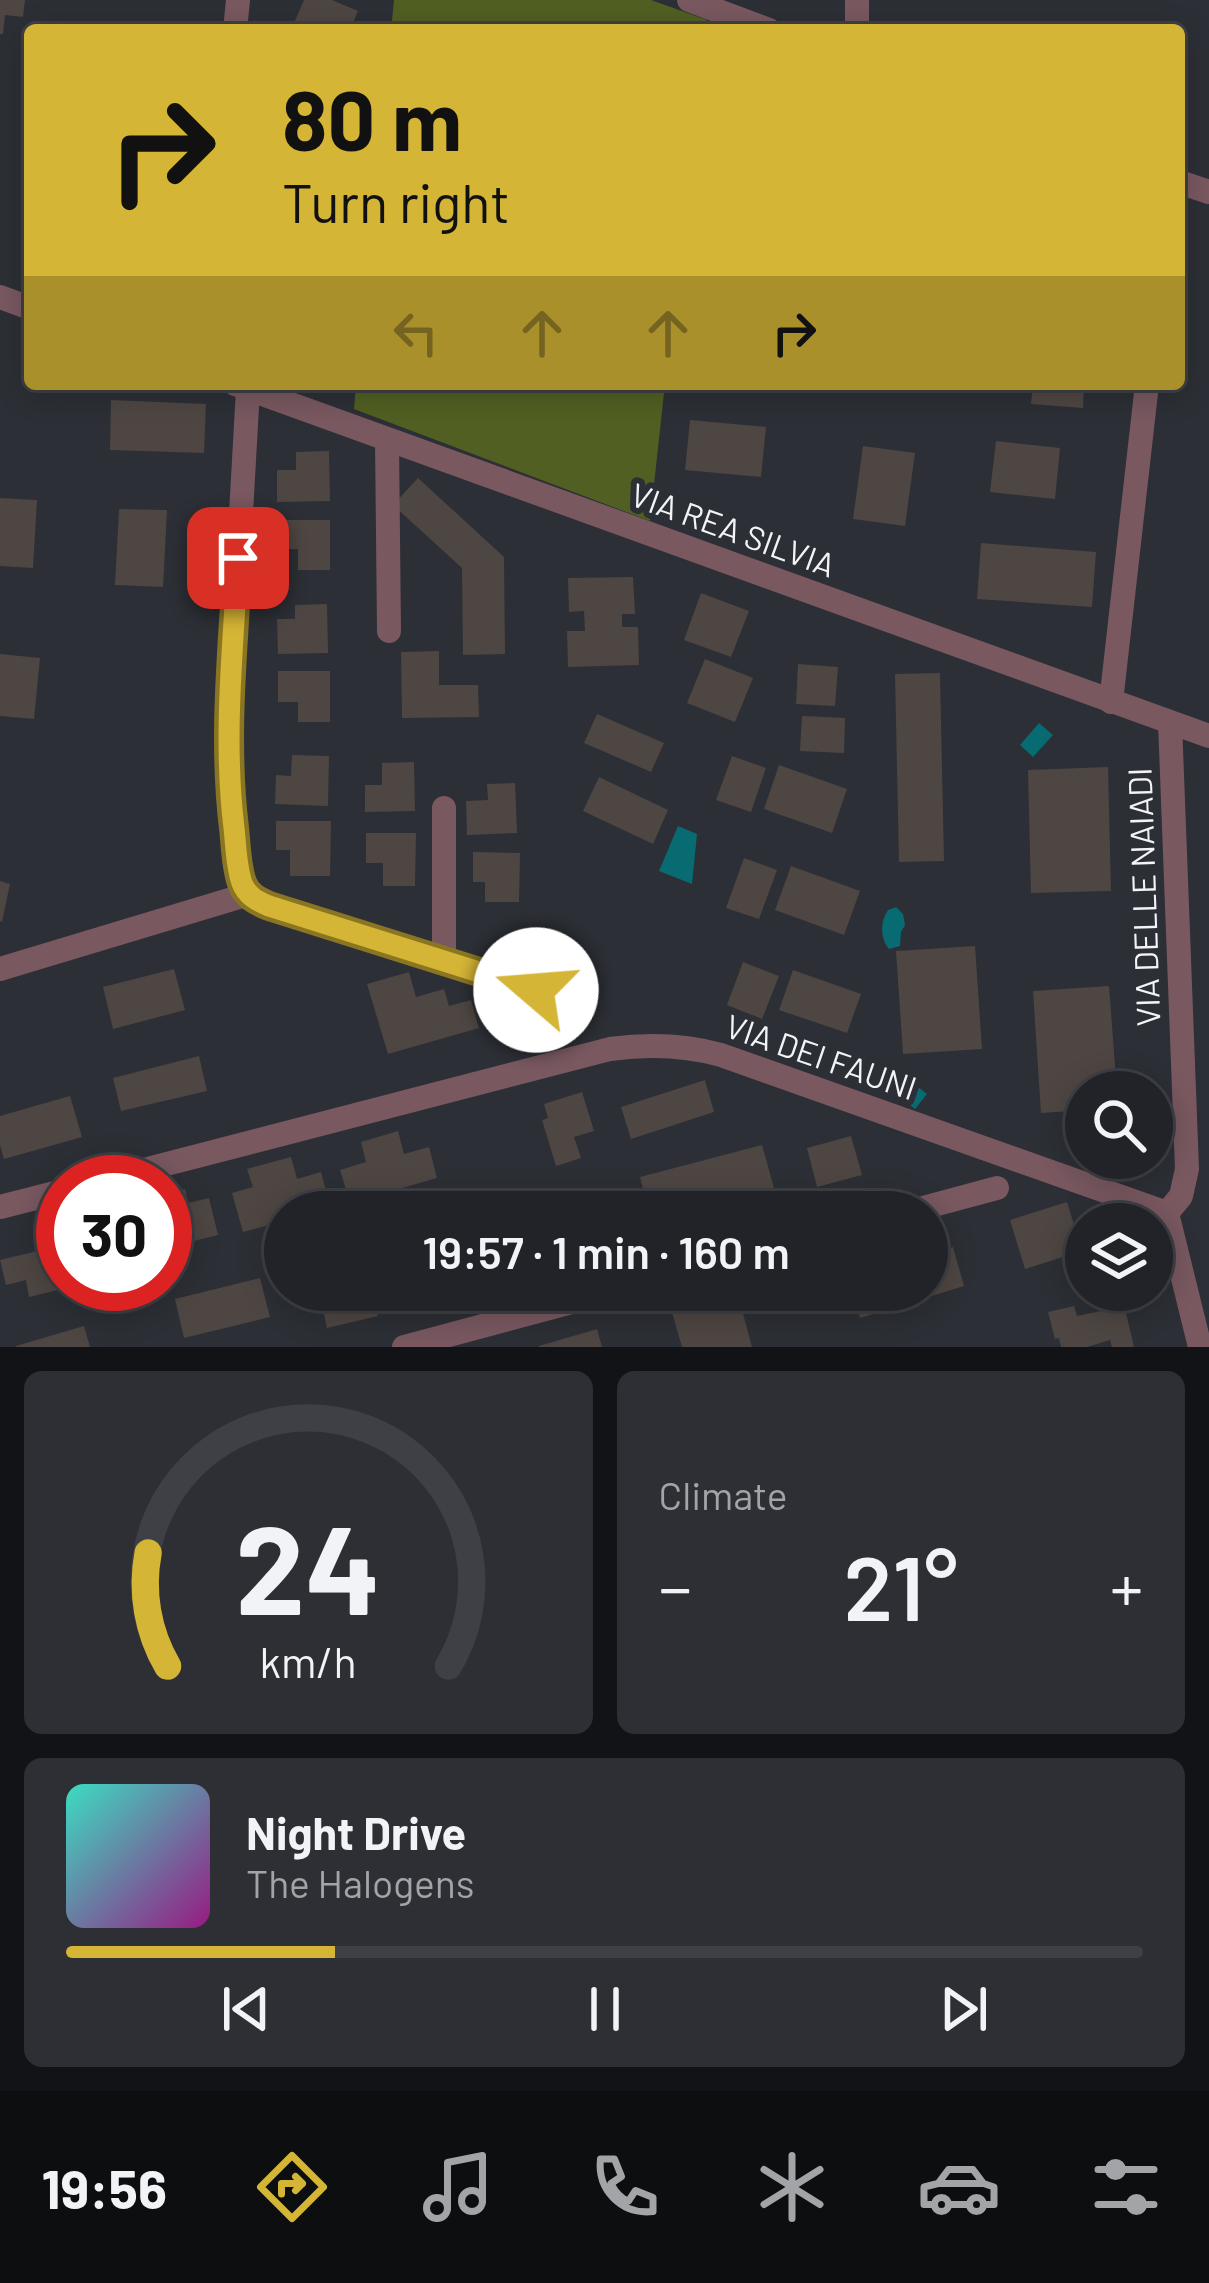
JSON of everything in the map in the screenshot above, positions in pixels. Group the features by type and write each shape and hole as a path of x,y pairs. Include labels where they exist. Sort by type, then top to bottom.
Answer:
{"street":[{"path":"689,0 719,21"},
{"path":"241,390 229,749 239,868 249,894 269,906 536,990"},
{"name":"VIA REA SILVIA","path":"252,390 1209,736"},
{"path":"1112,702 1146,390"},
{"path":"387,440 389,631"},
{"name":"VIA DELLE NAIADI","path":"1170,722 1187,1169 1181,1196 1173,1206"},
{"path":"444,961 445,808"},
{"path":"0,969 249,894"},
{"name":"VIA DEI FAUNI","path":"192,1157 610,1048 651,1046 721,1055 1139,1203"},
{"path":"948,1201 997,1188"},
{"path":"0,1207 36,1198"},
{"path":"1173,1238 1199,1347"},
{"path":"404,1347 539,1311"}],"green space":[{"path":"394,0 651,0 707,20 707,24 392,24"},
{"path":"356,390 664,390 650,521 354,409"}],"water":[{"path":"1039,723 1053,735 1033,757 1020,745"},
{"path":"678,826 697,834 692,884 659,871"},
{"path":"896,907 905,925 900,946 889,949 882,925 888,910"},
{"path":"898,1071 927,1094 915,1109 886,1086"}],"building":[{"path":"0,0 25,0 23,17 5,15 3,34 0,34"},
{"path":"304,0 332,0 358,11 353,24 294,24"},
{"path":"1032,390 1084,390 1083,408 1031,404"},
{"path":"111,400 206,404 204,453 110,450"},
{"path":"690,420 766,427 761,477 685,470"},
{"path":"996,441 1060,448 1055,499 990,492"},
{"path":"863,446 915,453 905,526 853,519"},
{"path":"329,451 330,501 277,502 277,470 296,470 296,452"},
{"path":"418,478 504,557 505,654 463,655 462,568 393,505"},
{"path":"0,498 37,500 33,568 0,566"},
{"path":"119,509 167,510 163,587 115,585"},
{"path":"278,520 330,520 330,570 298,570 298,549 279,549"},
{"path":"981,543 1096,552 1092,607 977,599"},
{"path":"633,577 635,614 622,614 622,627 638,627 639,665 568,667 567,631 585,631 584,611 569,612 568,578"},
{"path":"701,593 749,611 731,657 684,640"},
{"path":"327,604 328,653 278,654 277,619 295,619 295,605"},
{"path":"439,651 439,685 478,685 479,717 402,718 401,652"},
{"path":"0,654 40,658 34,719 0,716"},
{"path":"705,659 753,678 735,722 687,703"},
{"path":"798,664 838,667 835,706 796,704"},
{"path":"278,671 330,671 330,722 298,722 298,702 278,702"},
{"path":"940,673 944,861 899,862 895,674"},
{"path":"597,714 664,743 651,772 584,743"},
{"path":"802,716 845,718 844,753 800,751"},
{"path":"292,755 329,756 328,806 275,804 276,775 291,776"},
{"path":"732,756 766,768 751,812 716,800"},
{"path":"414,762 415,811 365,812 365,785 382,785 382,763"},
{"path":"779,765 847,789 832,833 764,809"},
{"path":"1108,767 1111,891 1031,893 1028,770"},
{"path":"599,777 668,810 653,844 583,811"},
{"path":"515,783 517,833 467,835 466,801 488,800 487,784"},
{"path":"276,821 331,821 330,876 290,876 290,850 276,850"},
{"path":"366,833 416,833 415,886 383,886 383,863 366,863"},
{"path":"473,852 520,853 519,902 485,902 485,882 473,882"},
{"path":"744,858 777,870 759,919 726,908"},
{"path":"791,866 860,891 844,935 775,910"},
{"path":"0,881 10,884 2,922 0,921"},
{"path":"975,946 982,1049 903,1054 896,951"},
{"path":"743,962 779,976 762,1019 727,1005"},
{"path":"174,969 185,1010 113,1029 103,987"},
{"path":"793,970 861,994 847,1033 779,1010"},
{"path":"409,972 416,997 444,989 449,1006 471,1000 479,1028 388,1054 367,984"},
{"path":"1109,986 1115,1071 1065,1071 1065,1111 1041,1113 1033,991"},
{"path":"199,1056 207,1091 121,1111 113,1078"},
{"path":"705,1080 714,1112 631,1139 621,1107"},
{"path":"582,1092 594,1131 574,1137 581,1158 556,1166 542,1120 548,1118 544,1104"},
{"path":"70,1096 82,1137 4,1159 0,1116"},
{"path":"398,1131 404,1154 429,1147 437,1178 392,1191 346,1191 340,1170 366,1162 361,1142"},
{"path":"851,1136 862,1175 817,1187 807,1148"},
{"path":"762,1145 774,1188 644,1191 640,1177"},
{"path":"291,1157 297,1179 321,1172 326,1191 264,1191 264,1226 243,1232 232,1193 253,1187 247,1169"},
{"path":"209,1198 218,1235 192,1241 192,1202"},
{"path":"1067,1202 1065,1256 1025,1269 1010,1220"},
{"path":"953,1247 964,1286 948,1291 948,1249"},
{"path":"36,1251 36,1295 29,1297 26,1280 6,1285 0,1260"},
{"path":"260,1278 264,1311 270,1317 184,1338 178,1311 192,1311 192,1295"},
{"path":"1065,1308 1077,1316 1132,1311 1126,1313 1134,1347 1112,1347 1110,1340 1087,1347 1061,1347 1048,1312"},
{"path":"323,1311 377,1311 378,1316 327,1328"},
{"path":"742,1311 752,1347 682,1347 672,1312"},
{"path":"84,1326 90,1347 16,1347 16,1346"},
{"path":"597,1329 602,1347 539,1347 539,1346"}],"route":[{"path":"238,558 229,749 244,887 269,906 536,990"}]}
